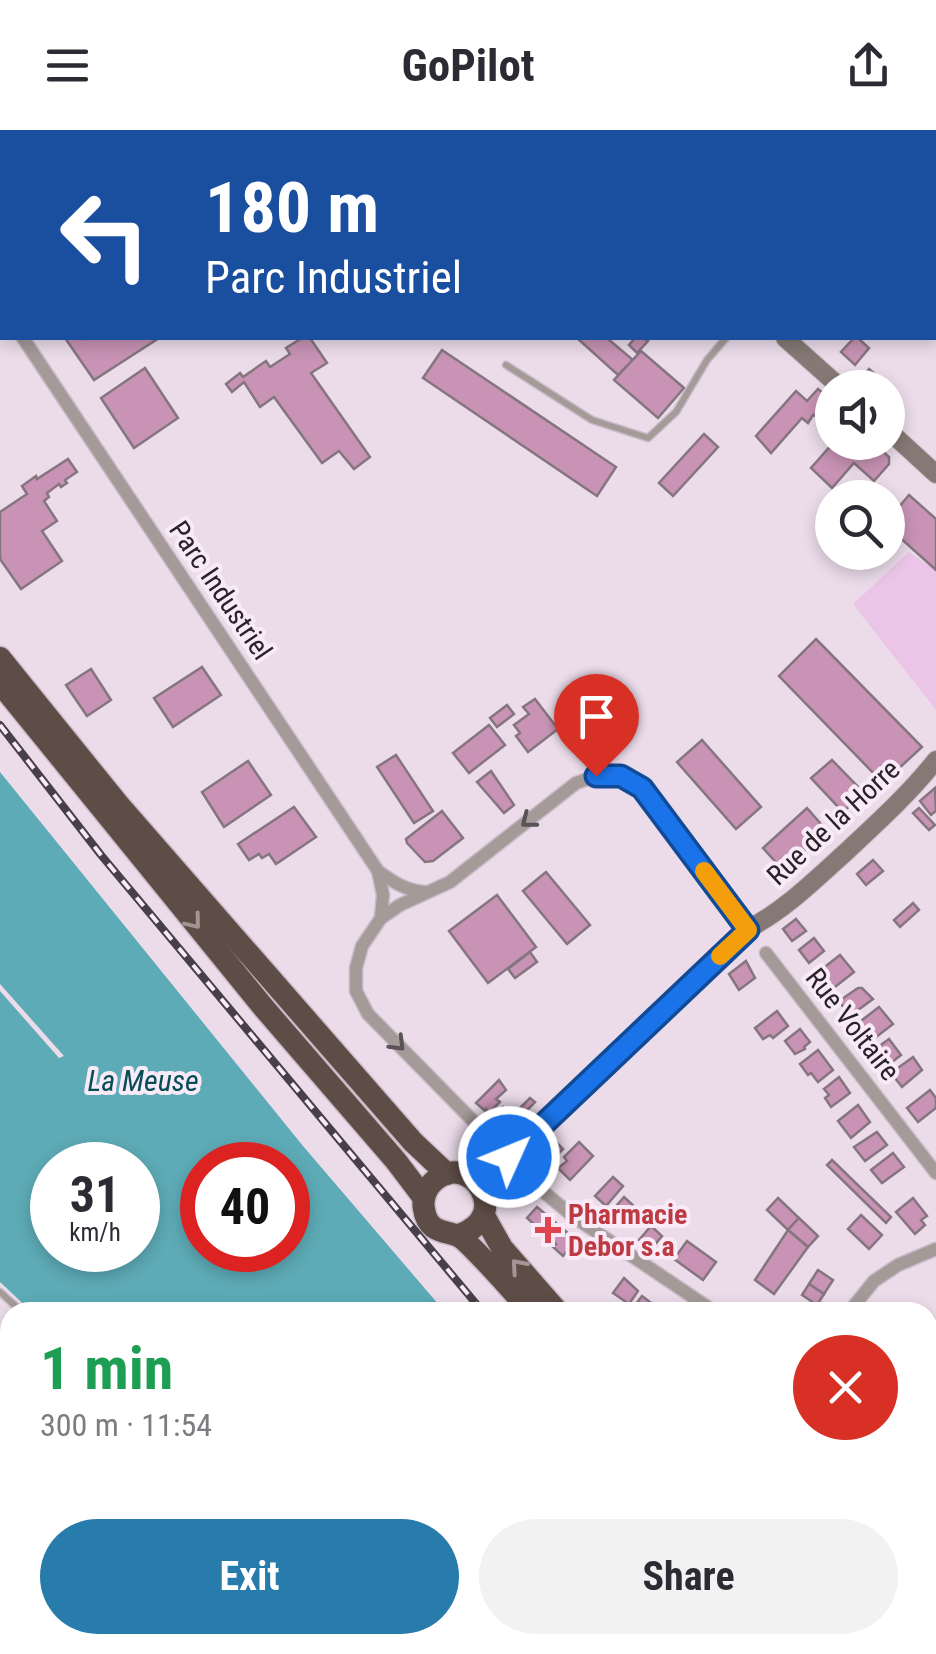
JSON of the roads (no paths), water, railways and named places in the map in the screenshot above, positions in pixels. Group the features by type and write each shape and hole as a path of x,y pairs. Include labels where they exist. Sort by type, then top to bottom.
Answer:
{"highway":[{"path":"0,658 130,819 413,1142 452,1173 469,1176 478,1183 502,1248 549,1302"},
{"path":"0,683 424,1198"},
{"path":"452,1173 432,1182 424,1198 432,1226 440,1232 469,1232 478,1225 484,1207"},
{"path":"459,1235 523,1302"}],"street":[{"name":"Parc Industriel","path":"24,340 378,871"},
{"path":"787,340 820,370"},
{"path":"905,446 936,474"},
{"name":"Rue de la Horre","path":"504,1160 748,930 818,877 916,786 936,760"},
{"path":"700,1302 574,1216 504,1160 368,1014 356,991 356,968 362,946 381,918 400,904 450,882 576,784 596,776 621,776 642,788 748,930"},
{"path":"378,871 396,885 428,892"},
{"path":"378,871 383,894 381,918"},
{"name":"Rue Voltaire","path":"766,953 936,1173"},
{"path":"452,1173 504,1160"},
{"path":"484,1207 504,1160"},
{"path":"857,1302 874,1281 898,1265 936,1249"}],"lane":[{"path":"506,365 592,420 648,438 676,412 724,340"}],"water":[{"name":"La Meuse","path":"0,772 300,1142 180,1142 180,1272 310,1272 310,1154 436,1302 21,1302 0,1282 0,991 59,1058 64,1056 0,984"}],"railway":[{"path":"0,725 101,855 475,1302"}],"place":[{"name":"Pharmacie Debor s.a","path":"548,1230"}]}
